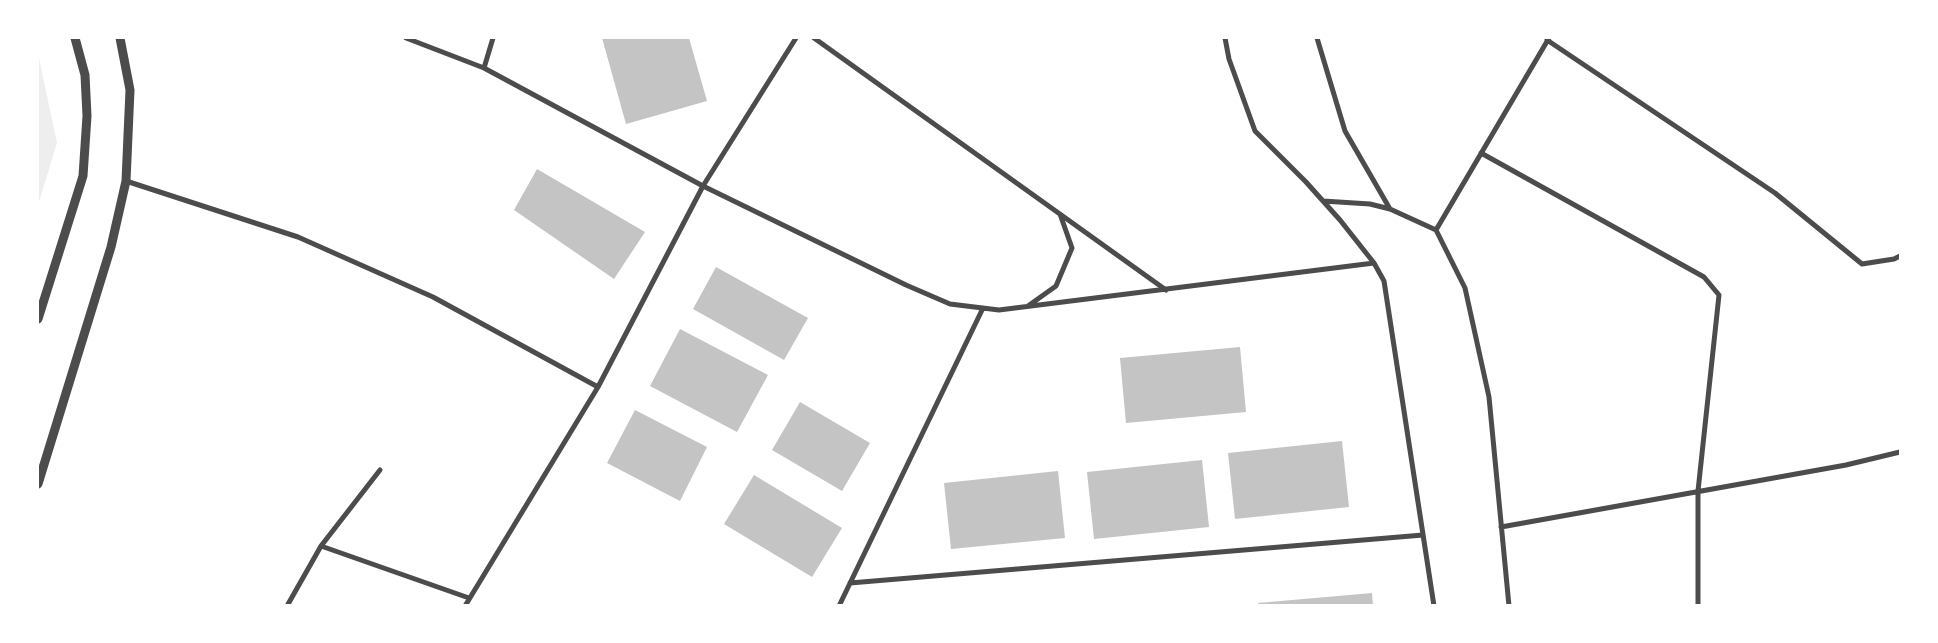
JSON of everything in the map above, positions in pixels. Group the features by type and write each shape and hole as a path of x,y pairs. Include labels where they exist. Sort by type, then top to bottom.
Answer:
{"street":[{"path":"38,319 84,176 88,116 86,75 75,38"},
{"path":"38,484 111,247 126,181 130,90 120,38"},
{"path":"406,38 484,68 703,186 906,285 950,304 999,310 1374,263"},
{"path":"484,68 493,38"},
{"path":"465,606 598,387 703,186 796,38"},
{"path":"814,38 1166,290"},
{"path":"1225,38 1229,59 1255,131 1322,201 1374,263 1384,281 1434,606"},
{"path":"1317,38 1345,131 1390,209"},
{"path":"1436,230 1548,39 1775,193 1862,264 1894,259 1900,256"},
{"path":"1481,153 1704,277 1719,295 1698,491 1698,606"},
{"path":"126,181 298,237 433,296 598,387"},
{"path":"1322,201 1370,204 1390,209 1436,230 1465,288 1489,397 1509,606"},
{"path":"1026,307 1056,286 1072,248 1060,214"},
{"path":"839,606 983,308"},
{"path":"1501,527 1846,466 1900,452"},
{"path":"287,606 321,546 380,470"},
{"path":"850,583 1423,535"},
{"path":"321,546 469,598"}],"shaded area":[{"path":"38,54 57,143 38,205"}],"building":[{"path":"602,38 689,38 707,101 626,124"},
{"path":"537,169 645,232 614,279 514,210"},
{"path":"716,267 808,318 784,360 693,309"},
{"path":"680,329 768,375 737,432 650,386"},
{"path":"1240,347 1246,412 1126,423 1120,358"},
{"path":"800,402 870,443 842,491 772,450"},
{"path":"635,410 707,447 680,501 607,463"},
{"path":"1342,441 1349,507 1235,519 1228,453"},
{"path":"1202,460 1209,527 1094,539 1087,472"},
{"path":"1058,471 1065,538 951,549 944,483"},
{"path":"754,475 842,528 812,577 724,524"},
{"path":"1372,593 1373,606 1258,606 1258,603"}]}
